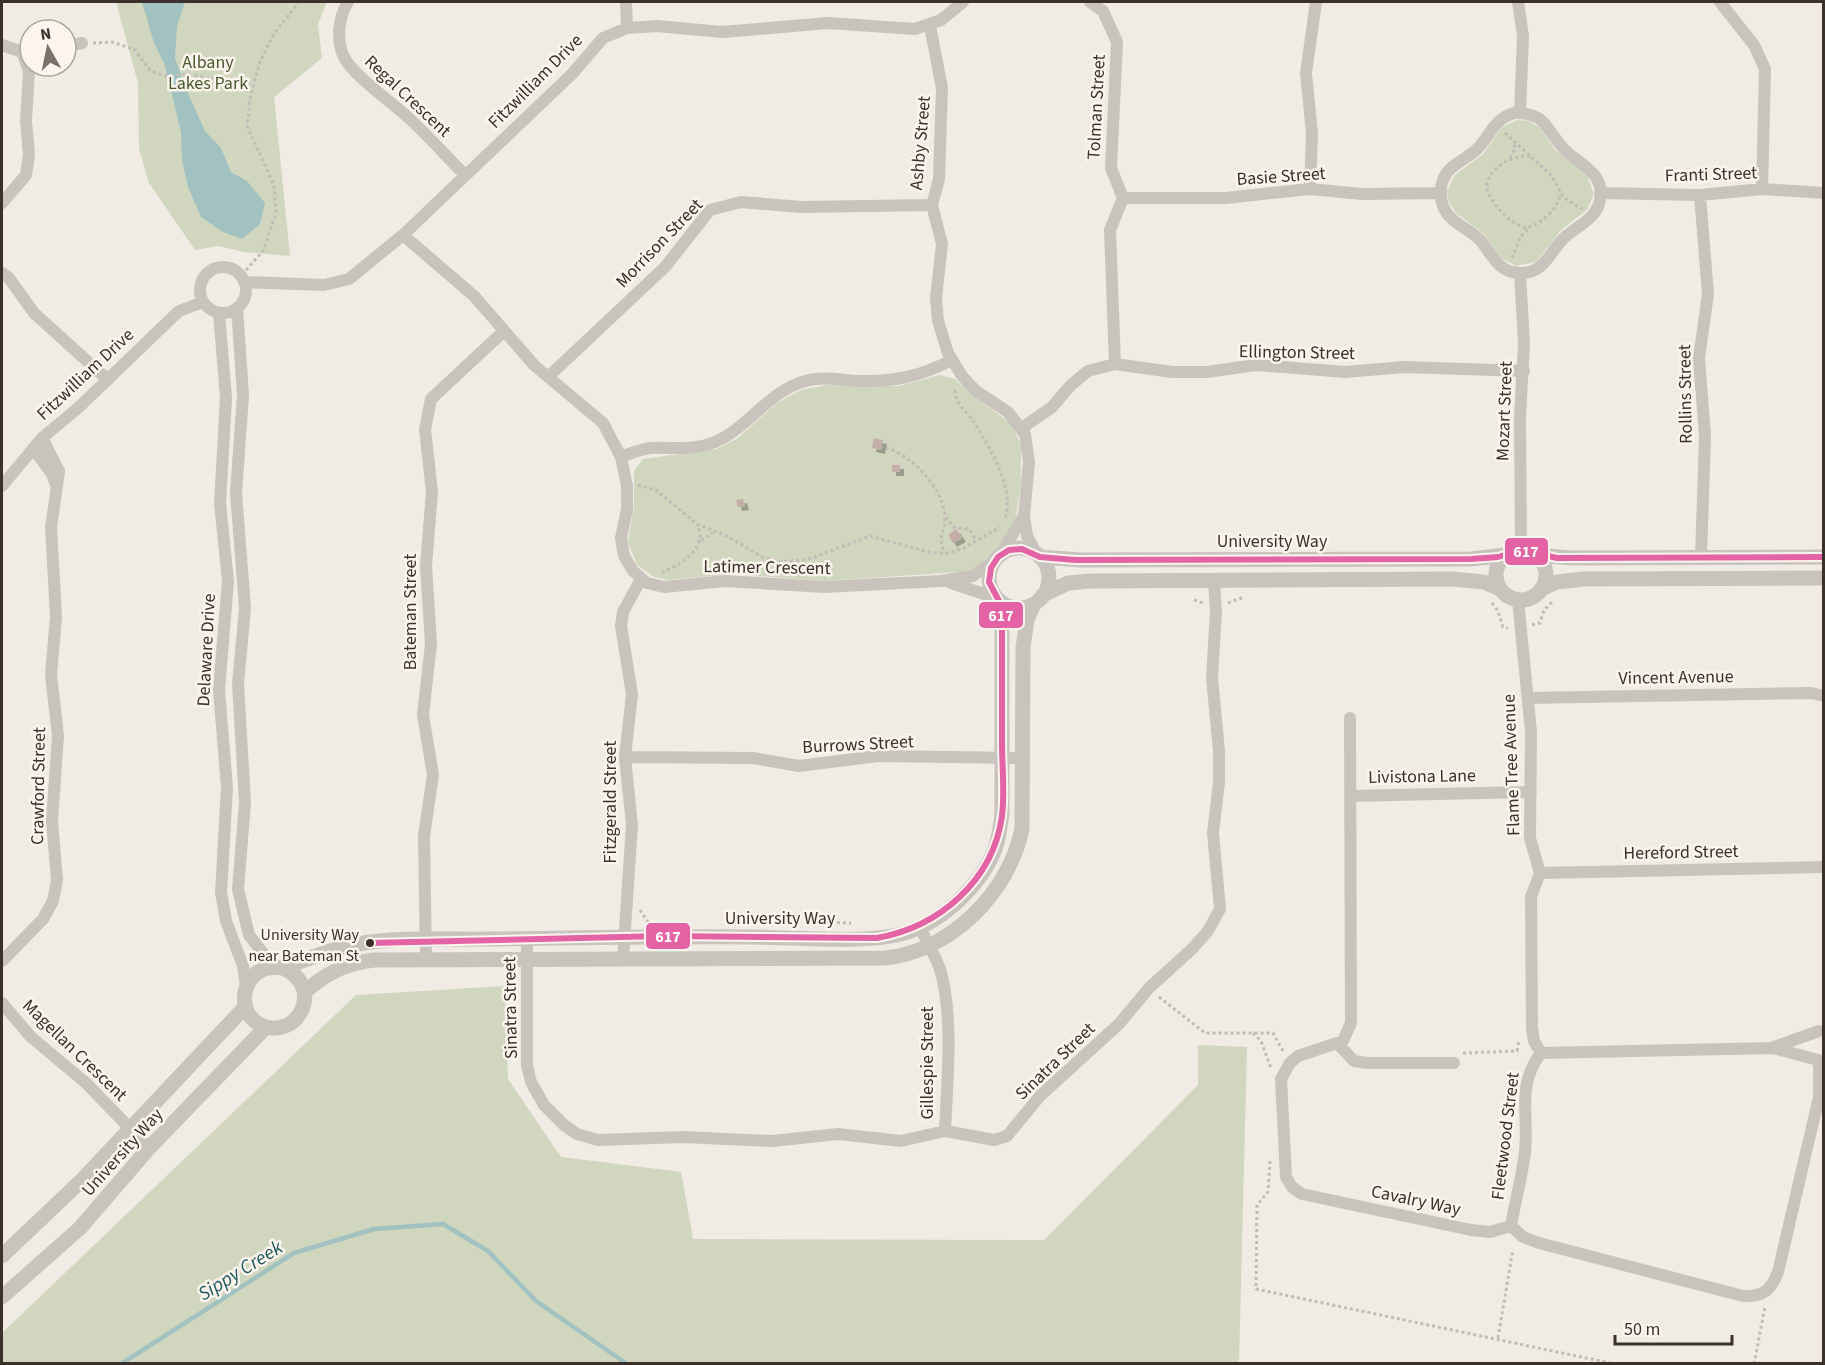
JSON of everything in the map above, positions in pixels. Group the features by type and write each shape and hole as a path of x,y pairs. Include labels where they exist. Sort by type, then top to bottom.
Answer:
{"street":[{"name":"Regal Crescent","path":"348,2 342,12 338,29 342,55 354,72 415,123 465,175"},
{"path":"626,2 627,28"},
{"name":"Fitzwilliam Drive","path":"242,279 324,285 349,279 403,235 572,74 603,38 627,28 657,26 722,32 828,23 900,30 930,26 963,2"},
{"name":"Tolman Street","path":"1090,2 1103,11 1117,42 1110,168 1123,198"},
{"path":"1310,189 1312,133 1306,73 1316,2"},
{"path":"1518,2 1523,36 1520,113"},
{"path":"1720,2 1754,45 1765,69 1762,189"},
{"name":"Ashby Street","path":"930,26 942,88 939,179 932,205 942,244 936,298 938,321 952,360 962,376 976,391 1011,415 1022,428"},
{"path":"78,44 82,43"},
{"path":"2,45 18,49"},
{"path":"2,203 26,175 29,155 26,121 29,78"},
{"path":"1520,113 1533,115 1544,122 1567,152 1593,171 1600,193 1598,206 1591,217 1563,238 1542,266 1520,273 1506,271 1495,262 1477,237 1449,216 1443,207 1441,193 1442,183 1448,172 1479,148 1495,124 1508,115 1520,113"},
{"name":"Basie Street","path":"1123,198 1226,198 1310,189 1362,194 1441,193"},
{"name":"Franti Street","path":"1600,193 1700,195 1762,189 1824,193"},
{"name":"Rollins Street","path":"1700,195 1708,294 1699,358 1705,436 1701,557"},
{"path":"1115,364 1110,230 1123,198"},
{"name":"Morrison Street","path":"548,377 665,267 710,210 741,202 802,207 932,205"},
{"path":"403,235 474,296 534,365 603,423 621,457 628,493 622,547 626,562 641,579 658,587"},
{"path":"229,268 242,279 245,294 237,308 219,313 203,302 199,291 202,280 213,269 229,268"},
{"path":"2,273 9,278 34,313 108,380"},
{"name":"Mozart Street","path":"1520,273 1524,370 1520,417 1521,550"},
{"name":"Fitzwilliam Drive","path":"2,486 42,438 108,380 179,311 203,302"},
{"name":"Delaware Drive","path":"237,308 243,395 236,493 245,608 238,684 245,803 238,890 249,935 278,968"},
{"name":"Delaware Drive","path":"219,313 226,398 219,503 228,580 219,690 227,788 221,892 226,921 243,966 246,986"},
{"name":"Bateman Street","path":"426,960 424,836 433,775 423,715 431,644 426,566 432,492 424,429 431,399 504,331"},
{"path":"621,457 648,449 691,448 712,444 735,432 779,392 803,382 825,379 874,381 905,379 921,375 952,360"},
{"name":"Ellington Street","path":"1022,428 1052,407 1071,385 1089,371 1115,364 1172,372 1207,372 1256,365 1345,372 1405,367 1524,370"},
{"path":"305,992 321,977 359,962 885,958 901,957 945,937 988,898 1009,868 1022,828 1023,635 1048,575 1027,536 1024,516 1029,453 1022,428"},
{"name":"Crawford Street","path":"2,961 43,919 53,901 57,880 52,821 58,736 51,667 56,617 51,528 58,469 42,438"},
{"path":"33,448 52,474 56,485"},
{"path":"1024,516 989,572 989,582 998,600 1016,608 1039,599 1064,585 1084,581 1452,579 1487,583 1500,588 1508,596 1518,600 1531,598 1552,583 1572,579 1824,578"},
{"path":"998,557 1022,549 1039,556"},
{"path":"1500,588 1496,571 1505,555 1521,550 1536,555 1571,558 1824,557"},
{"name":"University Way","path":"1039,556 1075,560 1214,560 1471,559 1505,555"},
{"path":"1536,555 1545,571 1541,589"},
{"name":"Latimer Crescent","path":"658,587 725,581 814,587 941,581 973,576 998,557"},
{"path":"1701,557 1701,578"},
{"path":"1214,560 1214,581"},
{"name":"Fitzgerald Street","path":"623,959 632,825 625,757 632,694 621,626 623,612 641,579"},
{"name":"Latimer Crescent","path":"941,581 974,589 998,600"},
{"name":"Sinatra Street","path":"527,939 527,1065 531,1082 544,1105 564,1125 577,1134 598,1140 683,1137 772,1141 838,1134 902,1141 945,1131 994,1140 1007,1136 1040,1096 1119,1024 1149,988 1192,949 1208,931 1220,909 1213,833 1219,761 1212,678 1216,612 1214,581"},
{"name":"University Way","path":"278,968 361,943 624,937 877,938 920,927 952,906 973,884 995,849 1002,815 1002,632 998,600"},
{"name":"Flame Tree Avenue","path":"1518,600 1521,650 1531,732 1530,838 1540,873"},
{"name":"Vincent Avenue","path":"1528,698 1811,693 1824,696"},
{"path":"1290,1063 1307,1051 1339,1045 1349,1033 1351,1023 1350,718"},
{"name":"Burrows Street","path":"625,757 753,758 799,766 878,756 1022,758"},
{"name":"Livistona Lane","path":"1351,796 1531,792"},
{"name":"Hereford Street","path":"1540,873 1824,867"},
{"path":"1540,873 1531,897 1532,1016 1534,1041 1541,1053 1773,1048 1820,1062"},
{"name":"Gillespie Street","path":"920,927 939,968 944,990 949,1050 945,1131"},
{"path":"278,968 297,977 305,992 303,1009 292,1023 275,1028 266,1027 254,1020 245,1007 246,986 257,973 278,968"},
{"name":"Magellan Crescent","path":"2,1003 31,1037 86,1083 148,1148"},
{"name":"University Way","path":"2,1256 82,1180 245,1007"},
{"name":"University Way","path":"2,1297 80,1228 148,1148 266,1027"},
{"path":"1773,1048 1822,1028"},
{"path":"1510,1226 1522,1237 1539,1243 1743,1296 1762,1295 1769,1290 1779,1272 1820,1105 1820,1062 1814,1045 1822,1028"},
{"path":"1339,1045 1354,1061 1454,1063"},
{"name":"Fleetwood Street","path":"1510,1226 1525,1154 1526,1081 1530,1068 1541,1053"},
{"name":"Cavalry Way","path":"1290,1063 1281,1079 1286,1178 1292,1187 1302,1194 1471,1230 1490,1232 1510,1226"}],"path":[{"path":"242,279 263,251 276,213 274,185 247,126 251,93 260,62 273,35 299,2"},
{"path":"82,43 112,42 134,50 150,70 164,76 186,74 220,80 251,93"},
{"path":"1495,124 1556,181 1560,193 1557,203 1541,221 1530,227 1519,242 1506,271"},
{"path":"1508,161 1515,149 1513,141"},
{"path":"1530,157 1518,156 1508,161 1489,178 1486,185 1490,198 1515,223 1522,227 1530,227"},
{"path":"1560,193 1591,217"},
{"path":"1557,203 1574,203"},
{"path":"1515,223 1519,242"},
{"path":"633,485 645,485 656,490 697,524 727,536 762,557 788,563 809,559 870,536 932,553 944,553 964,548 1002,525 1007,515 1008,497 1001,471 974,423 956,399 955,390 962,376"},
{"path":"886,448 902,453 919,468 932,486 945,515 954,528"},
{"path":"944,553 940,540 945,515"},
{"path":"658,587 661,574 693,553 699,541 697,524"},
{"path":"943,528 967,528 976,540"},
{"path":"699,541 715,532"},
{"path":"639,906 644,919 656,924"},
{"path":"808,922 853,923"},
{"path":"1149,988 1205,1033 1273,1033 1290,1063"},
{"path":"1253,1033 1261,1041 1272,1070"},
{"path":"1454,1063 1461,1053 1517,1051 1520,1039"},
{"path":"1270,1158 1268,1192 1257,1205 1256,1289 1615,1364"},
{"path":"1498,1338 1513,1249"},
{"path":"1754,1364 1766,1311 1762,1295"}],"green space":[{"name":"Albany Lakes Park","path":"116,2 327,2 318,24 322,58 274,97 290,256 244,252 218,246 195,250 149,183 139,149 138,83"},
{"path":"1517,120 1529,121 1540,128 1555,150 1587,176 1594,194 1587,210 1561,230 1536,262 1516,266 1501,258 1483,233 1456,213 1449,202 1447,191 1455,175 1483,154 1502,127"},
{"path":"940,375 955,379 973,396 1008,421 1021,446 1021,483 1015,524 1003,541 974,571 824,581 733,574 667,580 654,577 637,565 628,542 634,505 634,471 643,459 717,449 738,438 777,403 801,390 827,385 899,386"},
{"path":"505,986 508,1079 561,1157 681,1172 693,1239 1044,1240 1198,1085 1198,1045 1247,1047 1239,1363 2,1363 2,1333 356,995"}],"water":[{"path":"142,2 185,2 177,26 175,59 190,98 205,131 221,148 231,172 247,181 265,203 260,224 242,239 223,232 201,217 188,187 182,161 181,132 164,63 154,43"}],"building":[{"path":"874,438 883,440 881,450 872,448"},
{"path":"892,465 900,465 900,472 892,472"},
{"path":"743,499 745,506 738,507 736,500"},
{"path":"956,529 962,538 953,543 948,535"}],"waterway":[{"name":"Sippy Creek","path":"121,1364 294,1253 374,1229 443,1224 488,1251 536,1301 627,1364"}],"transit line":[{"name":"617","path":"370,943 663,936 877,938 900,932 941,912 975,880 997,839 1002,816 1002,623 999,601 989,582 991,568 998,557 1009,550 1022,549 1040,557 1075,560 1471,559 1498,557 1521,550 1557,558 1824,557"}],"place":[{"name":"University Way near Bateman St","path":"370,943"}]}
